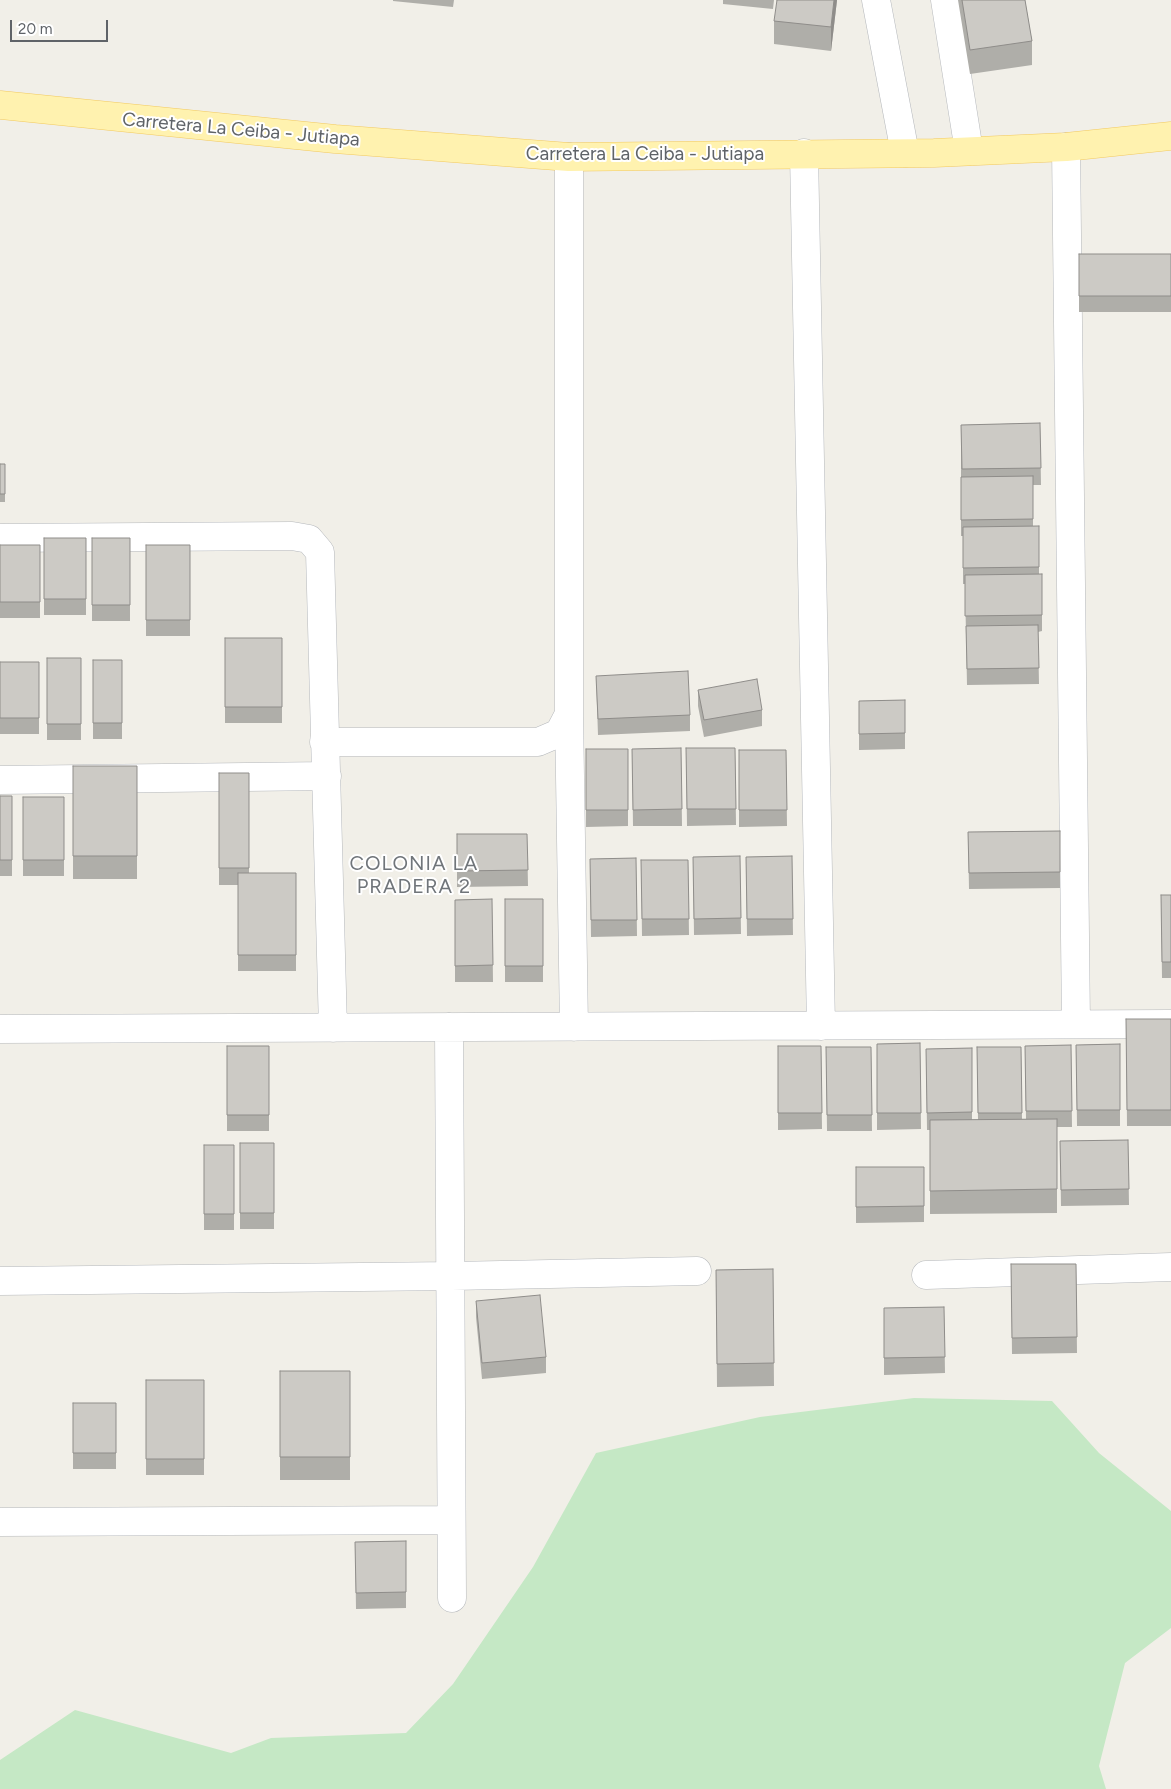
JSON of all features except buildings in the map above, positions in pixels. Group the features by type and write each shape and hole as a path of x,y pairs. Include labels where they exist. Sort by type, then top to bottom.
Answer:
{"main road":[{"name":"Carretera La Ceiba - Jutiapa","path":"0,106 334,139 569,157 969,151 1066,147 1171,136"}],"street":[{"path":"876,0 904,153"},
{"path":"945,0 969,151"},
{"path":"1066,147 1076,1024"},
{"path":"804,153 820,1026"},
{"path":"569,157 569,714 574,1027"},
{"path":"0,538 292,536 309,539 320,552 333,1028"},
{"path":"324,742 538,742 559,733 569,714"},
{"path":"0,780 327,776"},
{"path":"0,1029 1171,1024"},
{"path":"449,1027 452,1276 452,1598"},
{"path":"926,1275 1171,1267"},
{"path":"0,1281 697,1271"},
{"path":"0,1522 451,1520"}],"green space":[{"path":"914,1398 1052,1401 1099,1453 1171,1511 1171,1628 1125,1663 1099,1766 1106,1789 0,1789 0,1760 75,1710 231,1753 271,1738 406,1733 453,1684 533,1567 596,1453 760,1417"}],"district":[{"name":"COLONIA LA PRADERA 2","path":"414,876"}]}
